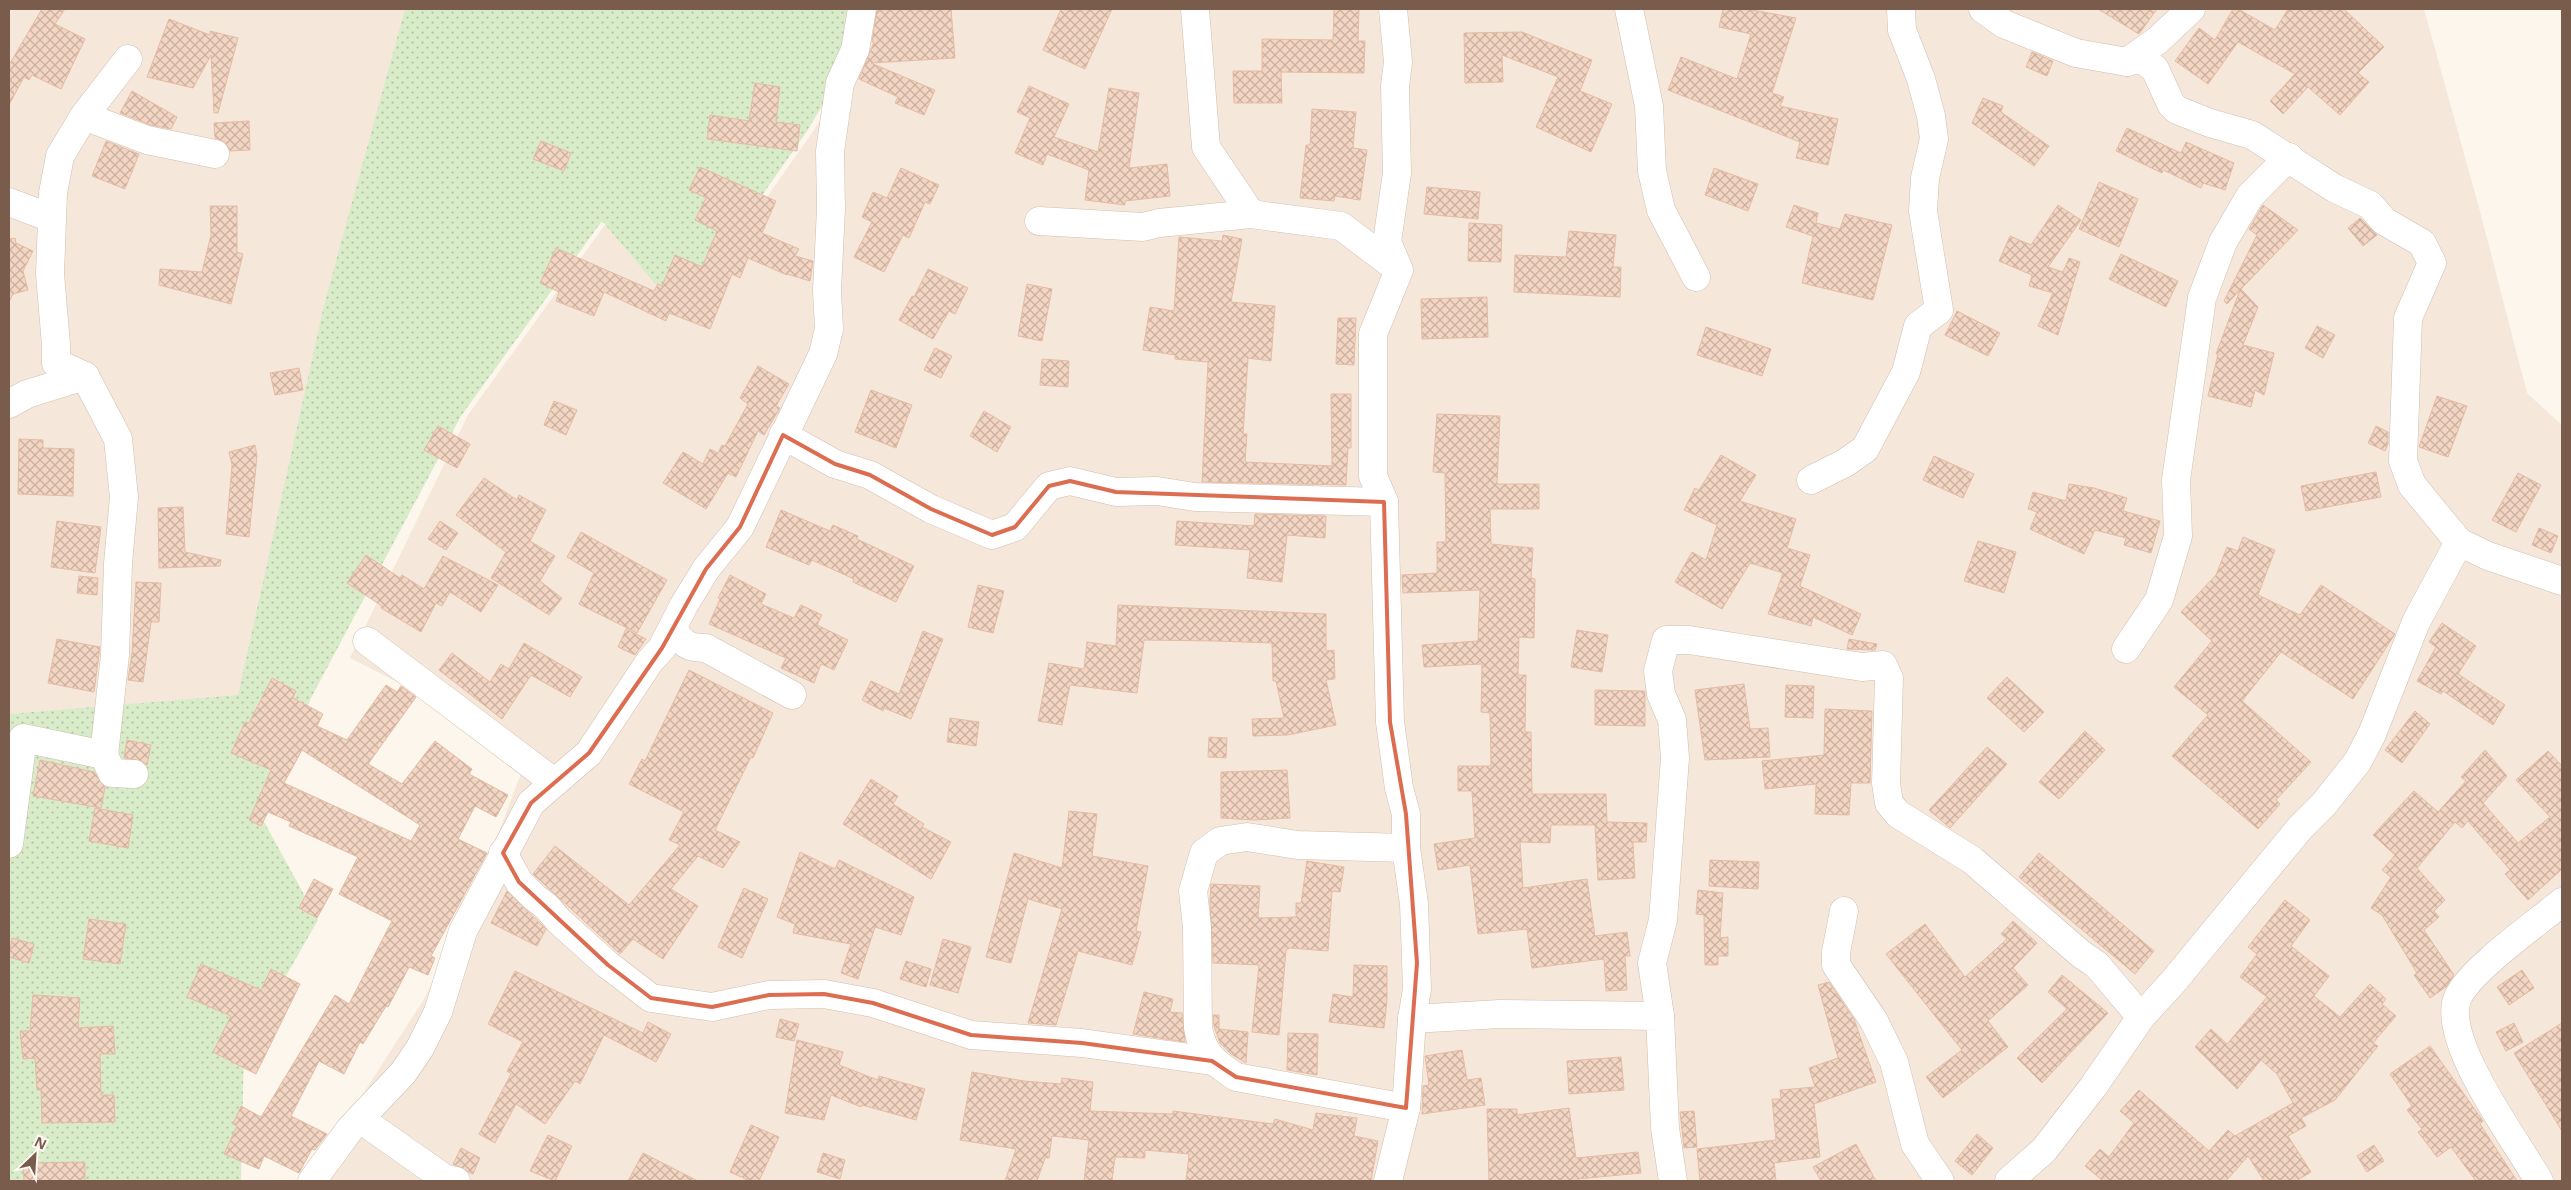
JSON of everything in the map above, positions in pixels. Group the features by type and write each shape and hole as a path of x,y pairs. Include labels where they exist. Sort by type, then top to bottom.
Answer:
{"street":[{"path":"312,1181 360,1119 403,1073 420,1048 438,1012 463,931 531,803 589,753 650,661 662,648 684,604 706,569 740,527 783,435 818,370 829,329 827,291 831,209 830,151 840,83 855,50 862,9"},
{"path":"1196,9 1206,147 1251,214"},
{"path":"1388,1181 1406,1108 1412,1019 1417,989 1414,904 1406,848 1406,814 1399,788 1390,722 1384,502 1373,476 1374,334 1399,270 1387,242 1397,173 1396,86 1398,62 1393,9"},
{"path":"1629,9 1649,106 1652,171 1661,210 1696,277"},
{"path":"1811,480 1845,463 1865,449 1906,372 1918,326 1939,310 1923,211 1925,178 1934,139 1931,116 1921,79 1902,30 1901,9"},
{"path":"1982,9 2004,24 2076,53 2127,62 2138,59 2155,69 2171,104 2177,110 2210,123 2242,130 2289,157 2334,188 2370,205 2384,221 2422,243 2432,263 2408,318 2403,461 2412,485 2459,542 2488,556 2562,581"},
{"path":"2127,62 2158,40 2191,9"},
{"path":"128,59 84,116 60,156 53,193 50,274 56,363 85,376 118,439 124,497 118,564 115,655 104,756 112,773 134,774"},
{"path":"84,116 147,140 215,154"},
{"path":"2126,649 2159,600 2178,536 2176,480 2202,298 2222,242 2250,196 2289,157"},
{"path":"9,202 52,218"},
{"path":"1039,221 1143,227 1159,223 1251,214 1341,226 1399,270"},
{"path":"9,404 27,394 85,376"},
{"path":"783,435 835,464 870,475 931,509 992,534 1015,527 1049,486 1070,481 1116,492 1157,491 1195,497 1384,502"},
{"path":"2009,1181 2044,1150 2093,1087 2141,1017 2173,982 2300,828 2324,804 2358,761 2372,734 2416,622 2459,542"},
{"path":"673,628 680,641 692,648 706,648 792,694"},
{"path":"1673,1181 1665,1128 1660,1016 1652,963 1663,920 1675,758 1672,720 1661,694 1658,671 1666,640 1689,640 1862,667 1882,665 1888,678 1886,783 1889,803 1898,814 1972,860 2081,954 2097,965 2141,1017"},
{"path":"367,642 554,782"},
{"path":"9,844 23,738 104,756"},
{"path":"1212,1062 1201,1044 1198,1028 1197,926 1193,892 1204,853 1220,841 1247,837 1297,845 1406,848"},
{"path":"503,853 519,882 534,897 547,907 559,921 608,966 651,998 712,1006 769,995 824,994 873,1004 970,1036 1082,1043 1212,1062 1236,1077 1406,1108"},
{"path":"2539,1181 2475,1077 2458,1034 2456,1012 2458,998 2473,975 2562,902"},
{"path":"1844,911 1836,952 1836,965 1874,1021 1894,1062 1915,1144 1940,1181"},
{"path":"1412,1019 1500,1014 1660,1016"},
{"path":"360,1119 448,1180"}],"highlighted area":[{"path":"783,435 835,464 870,475 931,509 992,535 1015,527 1049,486 1070,481 1116,492 1384,502 1390,722 1406,814 1417,963 1406,1108 1236,1077 1212,1061 1082,1043 971,1035 873,1003 824,994 769,995 712,1007 651,998 608,965 534,897 519,882 503,853 531,803 589,753 662,648 706,569 740,527"}],"shaded area":[{"path":"9,9 412,9 246,698 9,742"},
{"path":"886,9 2424,9 2481,215 2527,393 2562,425 2562,1181 307,1181 424,999 474,897 522,771 444,706 350,658 468,415 609,219 687,311 814,130"}],"green space":[{"path":"405,9 880,9 807,131 680,313 602,221 461,416 311,698 262,818 318,920 244,1049 241,1181 9,1181 9,714 238,695 324,305"}],"building":[{"path":"42,9 65,9 55,24 85,39 61,89 32,75 29,80 24,77 9,105 9,65"},
{"path":"877,9 951,9 955,58 871,63 935,90 924,115 895,103 898,97 859,79 874,42 872,42"},
{"path":"1061,9 1112,9 1085,69 1043,50"},
{"path":"1334,9 1359,9 1358,41 1365,41 1364,73 1281,72 1282,103 1234,103 1233,71 1262,71 1262,39 1333,40"},
{"path":"1723,9 1747,9 1796,18 1772,93 1784,97 1780,106 1838,119 1828,165 1796,158 1800,142 1668,90 1681,57 1737,79 1751,34 1719,27"},
{"path":"2098,9 2157,9 2139,34"},
{"path":"2233,9 2238,9 2275,30 2288,9 2344,9 2384,47 2358,73 2369,82 2340,115 2308,87 2283,114 2270,101 2295,74 2238,42 2208,84 2175,61 2199,28 2215,40"},
{"path":"169,19 210,35 210,31 238,38 218,113 214,113 211,55 193,88 147,77"},
{"path":"1522,32 1592,60 1580,91 1612,104 1591,152 1536,127 1558,77 1502,55 1503,82 1465,83 1464,33"},
{"path":"2032,52 2053,61 2047,76 2026,67"},
{"path":"755,83 780,87 776,122 800,125 797,151 707,139 710,115 749,121"},
{"path":"1029,86 1069,104 1054,137 1098,152 1109,88 1139,93 1129,168 1167,164 1170,196 1125,201 1125,205 1085,200 1089,170 1047,154 1043,165 1015,153 1030,118 1017,112"},
{"path":"132,91 177,117 171,129 151,125 120,113"},
{"path":"1983,98 2003,106 2001,112 2049,146 2034,166 1972,123"},
{"path":"1312,109 1356,112 1353,148 1367,150 1360,200 1335,196 1334,201 1300,198 1306,145 1310,145"},
{"path":"249,121 250,150 230,151 225,142 215,138 214,123"},
{"path":"2127,128 2181,153 2186,142 2234,163 2225,190 2203,183 2201,188 2163,170 2162,173 2116,151"},
{"path":"106,141 139,154 125,189 92,176"},
{"path":"541,141 571,153 564,171 533,159"},
{"path":"700,167 776,201 762,233 799,249 795,256 813,261 810,281 787,275 748,258 740,278 732,274 710,329 669,313 666,321 604,292 594,316 556,301 559,292 540,283 556,248 654,291 658,284 662,286 675,255 702,267 717,231 695,220 706,198 689,190"},
{"path":"901,168 939,185 930,204 925,202 909,238 903,235 884,272 854,257 872,222 862,217 873,192 887,198"},
{"path":"1714,168 1758,184 1748,211 1705,195"},
{"path":"2099,182 2138,199 2119,247 2079,229"},
{"path":"1427,187 1480,192 1478,219 1424,214"},
{"path":"1794,205 1818,213 1816,223 1840,229 1845,214 1892,225 1873,300 1802,283 1813,236 1786,227"},
{"path":"2058,205 2081,220 2048,267 2063,272 2069,258 2080,262 2058,335 2038,326 2053,293 2029,286 2032,275 1999,261 2010,236 2031,245"},
{"path":"2263,205 2298,230 2241,289 2258,307 2243,345 2274,353 2264,395 2255,390 2251,407 2208,396 2218,354 2216,354 2240,290 2227,304 2224,301 2257,235 2249,229"},
{"path":"210,206 237,206 237,252 243,254 231,304 159,285 160,269 202,272 211,235"},
{"path":"2360,218 2377,235 2363,246 2348,228"},
{"path":"1469,223 1502,225 1501,262 1468,261"},
{"path":"1569,231 1616,235 1613,267 1621,267 1620,297 1514,292 1515,255 1566,257"},
{"path":"1223,235 1242,239 1231,302 1275,306 1271,361 1248,358 1243,434 1247,434 1245,462 1332,466 1331,394 1351,394 1351,448 1348,448 1346,485 1202,482 1208,362 1175,359 1175,355 1143,350 1150,307 1174,311 1179,237 1222,241"},
{"path":"15,238 16,243 33,251 23,271 28,290 13,294 9,302 9,239"},
{"path":"2121,254 2178,281 2166,307 2109,279"},
{"path":"928,269 968,288 955,314 949,311 933,339 899,320 912,296 914,297"},
{"path":"1027,284 1052,289 1042,341 1018,336"},
{"path":"1487,297 1488,337 1422,339 1421,299"},
{"path":"1957,311 2000,333 1988,356 1945,335"},
{"path":"1338,318 1356,318 1354,365 1336,364"},
{"path":"2317,326 2335,335 2323,358 2305,348"},
{"path":"1706,327 1771,349 1762,376 1697,355"},
{"path":"935,348 952,356 941,378 924,370"},
{"path":"1042,359 1069,361 1068,387 1040,385"},
{"path":"758,366 789,384 776,406 780,408 764,435 758,431 736,477 728,473 706,509 663,483 683,452 703,464 710,449 718,453 722,445 725,446 748,404 740,398"},
{"path":"299,368 303,390 275,395 270,373"},
{"path":"871,390 912,405 896,448 855,432"},
{"path":"2437,396 2467,406 2448,457 2419,447"},
{"path":"554,401 577,410 566,435 544,425"},
{"path":"984,411 1011,427 997,452 970,436"},
{"path":"1437,414 1500,416 1497,484 1539,484 1539,509 1490,509 1491,544 1533,548 1531,578 1535,579 1534,638 1519,637 1518,675 1526,675 1525,732 1531,732 1532,794 1606,794 1607,822 1647,823 1646,842 1633,842 1635,878 1598,880 1595,825 1551,825 1550,843 1520,842 1523,888 1587,879 1595,936 1627,932 1630,956 1625,956 1627,990 1606,991 1604,959 1532,968 1527,929 1478,934 1470,865 1438,870 1434,844 1475,838 1472,791 1458,791 1458,766 1491,766 1490,713 1481,712 1482,664 1424,667 1422,645 1478,641 1480,590 1403,593 1402,575 1437,573 1437,542 1446,542 1445,473 1433,472"},
{"path":"438,426 470,444 457,468 424,450"},
{"path":"2376,426 2388,432 2388,444 2385,451 2368,443"},
{"path":"19,439 43,440 43,448 74,449 73,496 18,494"},
{"path":"255,445 257,456 249,537 226,534 232,465 229,452"},
{"path":"1721,455 1756,475 1740,501 1796,519 1787,548 1810,555 1800,586 1861,614 1852,635 1813,617 1811,626 1768,614 1783,573 1750,563 1722,609 1675,582 1692,552 1706,560 1717,525 1684,510 1695,488 1699,490"},
{"path":"1934,456 1974,474 1963,498 1923,480"},
{"path":"2376,472 2381,497 2306,511 2301,486"},
{"path":"2518,473 2541,485 2516,532 2492,520"},
{"path":"484,478 517,500 519,495 546,510 530,541 555,556 540,581 562,598 549,615 491,578 506,552 456,515"},
{"path":"2069,484 2094,488 2127,498 2123,511 2160,521 2151,553 2124,545 2126,538 2095,530 2084,554 2030,529 2037,512 2028,509 2033,492 2066,501"},
{"path":"183,507 185,552 221,560 220,566 159,568 158,508"},
{"path":"781,510 830,531 833,525 858,536 857,539 914,566 896,602 853,582 854,579 812,560 809,565 766,547"},
{"path":"1255,514 1326,516 1325,538 1287,535 1282,582 1247,578 1250,550 1175,545 1177,521 1254,526"},
{"path":"57,521 101,527 95,573 51,567"},
{"path":"440,521 458,533 446,550 428,539"},
{"path":"2539,528 2558,536 2551,553 2532,545"},
{"path":"581,532 667,580 637,633 579,604 594,573 567,557"},
{"path":"2243,537 2275,550 2258,595 2300,615 2321,585 2395,634 2353,699 2281,652 2242,701 2311,762 2276,800 2280,804 2258,829 2172,756 2208,715 2174,687 2212,641 2181,612 2216,575 2227,547 2238,551"},
{"path":"1978,541 2016,552 2004,593 1964,581"},
{"path":"366,555 400,578 402,575 424,589 443,556 498,585 481,612 450,592 442,606 436,603 421,632 381,608 382,606 347,583"},
{"path":"730,575 766,594 761,604 794,618 801,605 822,615 817,625 848,640 834,670 821,664 814,683 781,668 786,658 709,624 720,599 718,598"},
{"path":"79,576 98,578 97,595 77,593"},
{"path":"136,582 161,583 159,622 151,622 143,682 128,680 132,653"},
{"path":"978,585 1004,591 993,633 968,627"},
{"path":"1118,605 1326,614 1326,651 1334,650 1335,679 1326,680 1336,725 1288,735 1253,736 1252,719 1284,718 1276,681 1273,681 1272,643 1144,640 1137,693 1070,685 1062,725 1038,721 1049,663 1084,669 1087,642 1116,646"},
{"path":"2442,623 2476,646 2458,674 2505,705 2493,725 2443,691 2441,694 2417,681 2436,647 2429,642"},
{"path":"626,629 646,639 635,655 618,647"},
{"path":"1577,630 1608,635 1602,672 1571,667"},
{"path":"923,631 943,639 911,719 884,708 883,711 862,700 871,681 899,694"},
{"path":"57,639 100,647 94,692 48,683"},
{"path":"1849,639 1877,644 1875,650 1847,649"},
{"path":"524,643 582,677 570,697 531,675 502,719 439,670 452,653 490,682 501,664 509,669"},
{"path":"689,670 773,713 753,758 751,757 715,830 740,842 723,868 698,856 671,889 698,906 663,959 633,939 620,954 533,874 555,846 629,905 680,845 669,840 684,812 629,784 642,759 645,761"},
{"path":"2007,677 2044,712 2024,732 1987,698"},
{"path":"272,678 296,691 293,698 323,714 317,726 347,740 386,685 397,692 401,686 416,697 368,764 402,784 435,741 472,769 469,774 508,795 496,817 475,806 458,839 487,853 431,956 435,958 428,975 409,967 388,1007 386,1006 363,1044 360,1042 344,1074 319,1061 291,1116 327,1134 315,1150 312,1149 299,1173 264,1156 259,1169 224,1154 237,1126 233,1124 241,1106 261,1117 335,995 349,1004 392,921 339,894 358,857 289,826 291,822 268,812 261,826 249,820 271,770 231,753 245,722 249,723","holes":["302,750 420,825 411,841 284,783"]},
{"path":"1744,684 1750,729 1768,728 1770,757 1705,760 1695,690"},
{"path":"1786,685 1814,686 1813,718 1785,717"},
{"path":"1595,690 1645,691 1645,726 1595,725"},
{"path":"1825,709 1872,711 1870,783 1851,783 1849,815 1815,814 1816,784 1765,789 1762,761 1824,755"},
{"path":"2415,711 2430,724 2402,763 2385,750"},
{"path":"950,718 979,722 976,746 947,742"},
{"path":"2085,731 2105,750 2059,799 2039,782"},
{"path":"1209,737 1227,738 1226,758 1208,757"},
{"path":"127,740 151,745 147,765 142,761 124,758"},
{"path":"1987,747 2007,764 1950,828 1929,810"},
{"path":"2485,750 2507,776 2483,803 2518,843 2550,817 2516,780 2548,751 2562,766 2562,869 2528,900 2505,874 2510,870 2468,821 2462,828 2455,822 2417,868 2445,900 2434,911 2439,917 2424,930 2454,975 2446,987 2430,998 2414,975 2417,973 2382,915 2371,908 2391,877 2382,870 2395,855 2373,835 2414,791 2438,812 2466,781 2461,777"},
{"path":"40,760 94,772 105,787 101,808 33,796"},
{"path":"1287,770 1290,818 1254,820 1221,818 1221,772"},
{"path":"871,779 898,796 893,804 924,824 922,827 951,842 931,879 843,824"},
{"path":"95,808 133,815 128,848 89,841"},
{"path":"1069,811 1097,814 1092,856 1148,866 1136,931 1141,932 1132,965 1078,951 1056,1025 1028,1023 1062,909 1028,899 1011,963 986,957 1014,853 1062,868"},
{"path":"800,852 835,869 839,860 914,897 901,935 875,927 858,979 841,973 851,944 793,933 795,924 777,917"},
{"path":"2039,853 2154,951 2135,974 2019,877"},
{"path":"1710,860 1759,862 1758,889 1709,886"},
{"path":"1307,861 1344,867 1340,892 1332,891 1328,951 1290,948 1286,950 1279,1035 1252,1032 1259,965 1213,963 1211,884 1260,886 1258,918 1296,917 1296,903 1301,903"},
{"path":"314,879 333,889 317,918 299,908"},
{"path":"744,888 768,899 742,958 718,947"},
{"path":"1698,890 1723,893 1720,938 1728,937 1728,956 1718,956 1718,965 1705,965 1704,915 1696,914"},
{"path":"507,891 546,929 537,946 491,923"},
{"path":"2285,900 2310,920 2291,946 2329,976 2314,996 2340,1017 2370,984 2386,999 2382,1004 2396,1016 2373,1043 2378,1046 2335,1100 2301,1118 2306,1126 2288,1136 2311,1172 2296,1181 2264,1181 2248,1156 2226,1181 2103,1181 2085,1166 2100,1149 2109,1157 2134,1123 2120,1111 2139,1090 2209,1151 2228,1130 2235,1136 2293,1103 2277,1074 2261,1060 2237,1089 2195,1047 2211,1029 2227,1044 2267,997 2240,977 2257,954 2248,947"},
{"path":"89,919 126,924 120,964 83,959"},
{"path":"2013,921 2037,943 2013,968 2028,985 1988,1021 2008,1047 1943,1098 1926,1077 1962,1050 1886,954 1925,924 1965,977 2007,939 2001,934"},
{"path":"12,938 34,944 29,963 9,957"},
{"path":"943,939 971,947 958,993 930,985"},
{"path":"906,961 931,969 926,987 900,979"},
{"path":"201,964 261,990 271,969 300,984 256,1074 213,1052 231,1016 187,997"},
{"path":"1354,965 1387,966 1387,1001 1384,1028 1329,1022 1333,994 1353,997"},
{"path":"2522,970 2534,988 2509,1005 2497,987"},
{"path":"515,971 643,1033 648,1022 671,1034 656,1062 604,1035 580,1084 575,1081 545,1124 516,1104 495,1143 479,1134 511,1074 507,1071 523,1042 488,1024"},
{"path":"2062,975 2108,1013 2042,1083 2017,1058 2067,1009 2048,992"},
{"path":"1829,982 1854,1019 1876,1082 1814,1104 1820,1157 1774,1163 1776,1181 1700,1181 1697,1149 1776,1140 1772,1099 1781,1099 1780,1090 1815,1087 1809,1068 1838,1058 1818,985"},
{"path":"1144,992 1173,999 1170,1012 1182,1013 1185,1042 1133,1034"},
{"path":"33,995 80,998 78,1028 113,1026 115,1054 100,1054 101,1095 114,1095 115,1122 42,1123 41,1090 37,1090 35,1058 23,1059 20,1031 30,1031"},
{"path":"1213,1015 1219,1015 1219,1029 1248,1032 1246,1063 1231,1054 1220,1043 1214,1026"},
{"path":"780,1019 799,1024 794,1041 776,1037"},
{"path":"2514,1023 2523,1042 2506,1051 2496,1032"},
{"path":"2562,1023 2562,1131 2514,1053"},
{"path":"1288,1033 1318,1034 1317,1075 1287,1070"},
{"path":"797,1040 843,1052 839,1065 878,1080 879,1076 925,1089 916,1120 862,1105 861,1107 831,1095 824,1120 785,1113"},
{"path":"2430,1046 2483,1121 2480,1124 2517,1181 2476,1181 2451,1147 2437,1157 2418,1132 2422,1129 2407,1110 2412,1106 2390,1074"},
{"path":"1462,1050 1467,1080 1481,1078 1485,1105 1422,1114 1423,1086 1429,1085 1425,1056"},
{"path":"1621,1057 1624,1090 1569,1094 1567,1061"},
{"path":"972,1072 1024,1081 1061,1084 1062,1078 1093,1082 1090,1111 1173,1114 1173,1111 1273,1124 1275,1119 1313,1130 1316,1113 1357,1118 1354,1136 1378,1141 1371,1181 1186,1181 1189,1154 1145,1150 1145,1158 1115,1157 1112,1181 1084,1181 1089,1140 1052,1136 1049,1158 1045,1158 1037,1181 1005,1181 1016,1149 960,1140"},
{"path":"1569,1108 1576,1158 1638,1152 1641,1173 1578,1179 1578,1181 1489,1181 1487,1109 1517,1109 1517,1115"},
{"path":"1694,1111 1697,1147 1684,1148 1680,1112"},
{"path":"751,1125 779,1137 759,1181 750,1181 730,1172"},
{"path":"1977,1134 1993,1148 1972,1175 1955,1161"},
{"path":"548,1135 572,1146 555,1181 530,1171"},
{"path":"1856,1144 1876,1181 1821,1181 1813,1167"},
{"path":"2374,1145 2384,1161 2367,1172 2357,1156"},
{"path":"461,1148 480,1158 473,1174 453,1164"},
{"path":"643,1153 698,1181 628,1181"},
{"path":"823,1153 845,1160 840,1179 817,1172"},
{"path":"85,1162 85,1181 24,1181 23,1163"}]}
